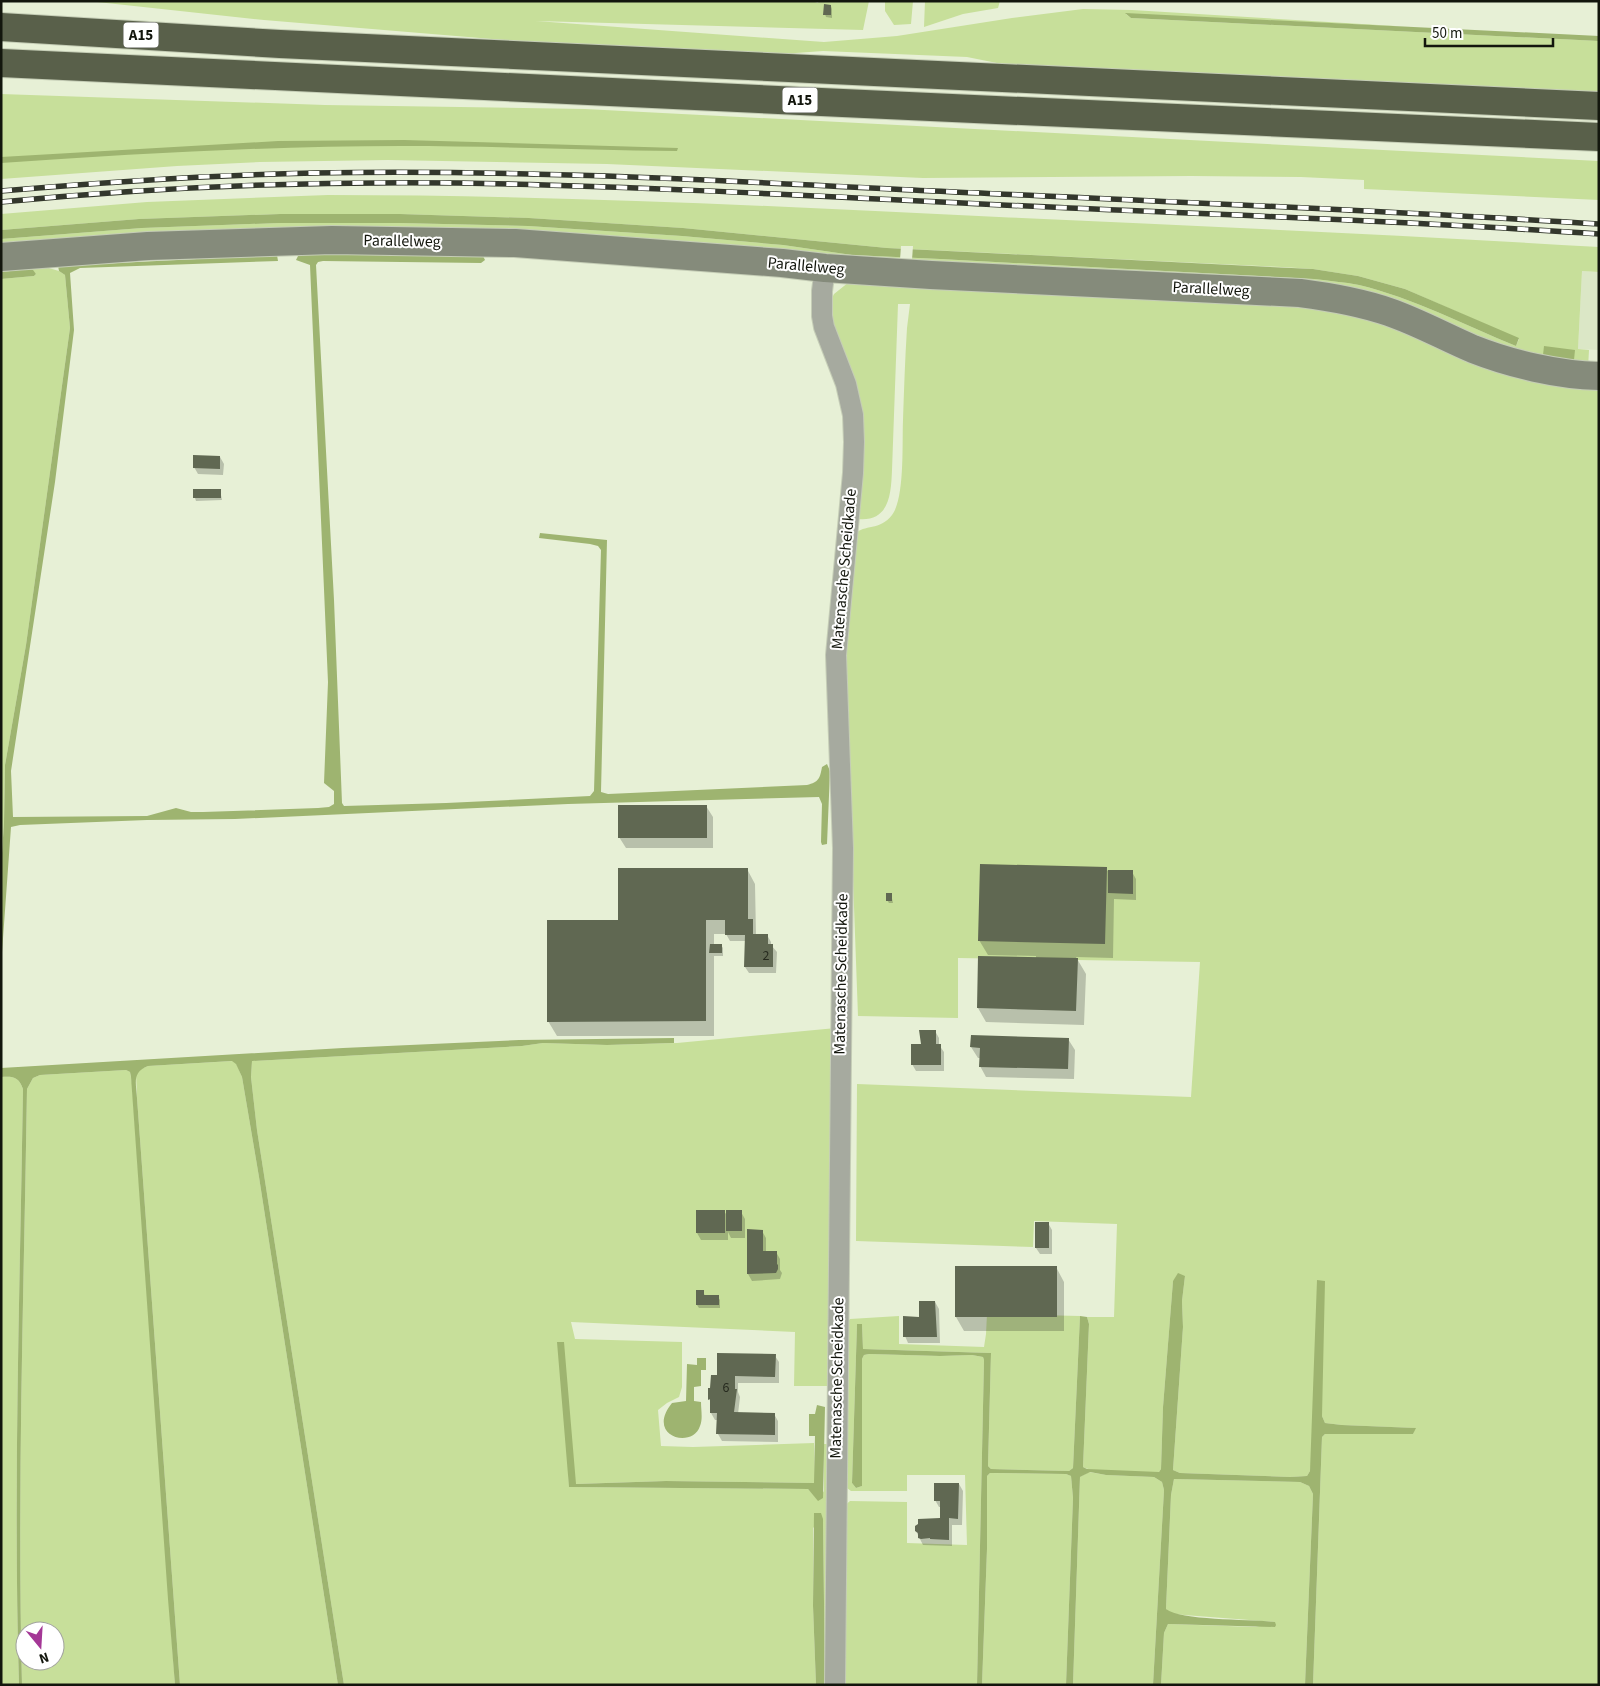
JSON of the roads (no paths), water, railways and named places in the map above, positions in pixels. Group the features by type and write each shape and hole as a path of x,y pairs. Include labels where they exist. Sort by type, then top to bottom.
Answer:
{"highway":[{"name":"A15","path":"1,27 290,44 1599,106"},
{"name":"A15","path":"1,63 412,84 918,105 1599,138"}],"street":[{"name":"Parallelweg","path":"1,257 148,246 221,243 332,240 515,243 931,275 1300,293 1338,298 1391,312 1474,349 1508,361 1564,373 1599,376"},
{"name":"Matenasche Scheidkade","path":"825,268 822,291 822,316 824,327 846,384 853,415 854,442 853,473 836,655 843,848 835,1685"}],"railway":[{"path":"1,191 236,175 391,172 546,174 1266,206 1599,224"},
{"path":"1,202 115,192 230,186 344,183 459,183 760,193 1352,220 1599,234"}]}
